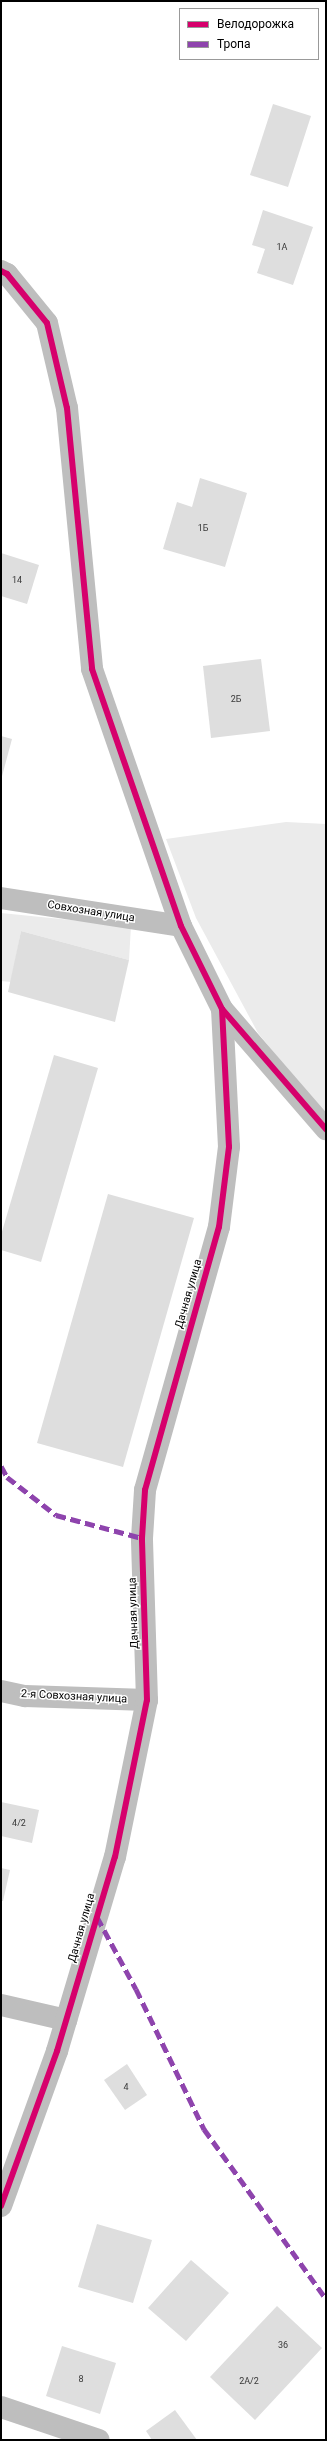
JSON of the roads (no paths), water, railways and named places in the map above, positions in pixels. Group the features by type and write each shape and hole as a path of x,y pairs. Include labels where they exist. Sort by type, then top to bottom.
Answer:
{"street":[{"path":"1,271 7,274 47,324 67,408 92,669 180,926 222,1010 326,1129"},
{"name":"Совхозная улица","path":"1,898 180,926"},
{"name":"Дачная улица","path":"1,2206 57,2051 115,1857 147,1700 142,1538 145,1490 218,1227 229,1147 222,1010"},
{"name":"2-я Совхозная улица","path":"1,1691 25,1696 147,1700"},
{"path":"1,2005 66,2020"},
{"path":"1,2407 99,2440"}]}
